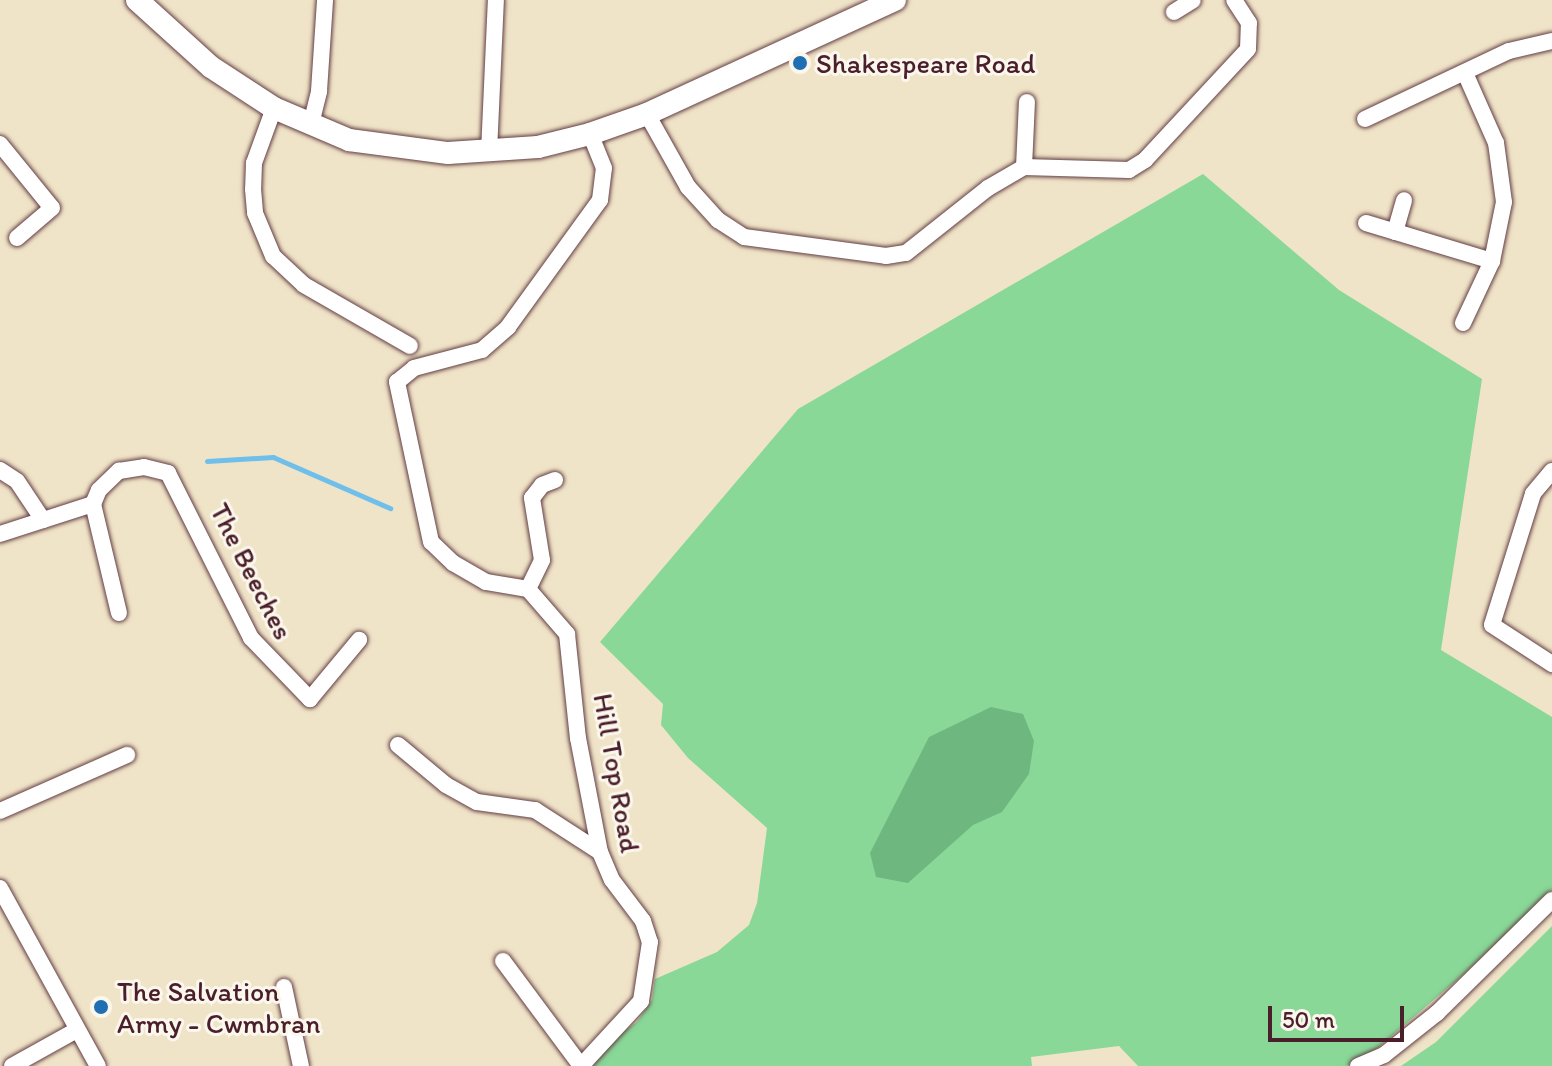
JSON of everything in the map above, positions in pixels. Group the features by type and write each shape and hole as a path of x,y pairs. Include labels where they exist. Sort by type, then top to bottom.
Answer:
{"street":[{"path":"137,0 211,67 274,108 311,124 382,148 489,152 590,134 647,114 890,1"},
{"path":"311,124 319,91 325,0"},
{"path":"489,152 496,0"},
{"path":"1174,12 1193,0"},
{"path":"647,114 704,206 744,237 886,256 906,253 988,188 1024,167 1129,170 1145,160 1248,49 1249,23 1234,0"},
{"path":"1365,119 1509,51 1552,41"},
{"path":"1463,323 1492,261 1502,228 1502,174 1496,143 1465,73"},
{"path":"1024,167 1027,102"},
{"path":"274,108 254,163 253,189 255,213 273,256 304,285 410,346"},
{"path":"555,480 542,485 532,498 542,560 528,589 486,582 448,559 426,534 397,382 414,368 482,350 508,327 600,200 604,168 590,134"},
{"path":"0,144 52,208 17,238"},
{"path":"1395,232 1404,200"},
{"path":"1366,223 1492,261"},
{"name":"The Beeches","path":"93,504 99,490 119,471 144,467 168,473 180,487 251,638 310,699 359,640"},
{"path":"0,470 17,481 43,520"},
{"path":"1552,471 1533,494 1492,625 1552,664"},
{"path":"0,534 93,504 119,613"},
{"name":"Hill Top Road","path":"503,961 581,1066 588,1053 635,1011 650,955 643,921 612,880 600,852 578,738 570,643 559,621 528,589"},
{"path":"398,745 464,795 489,806 535,810 600,852"},
{"path":"0,811 127,755"},
{"path":"0,888 75,1031 98,1066"},
{"path":"1358,1066 1384,1055 1437,1013 1552,900"},
{"path":"284,987 301,1066"},
{"path":"12,1066 75,1031"}],"green space":[{"path":"1203,174 1339,290 1482,379 1441,650 1552,717 1552,890 1465,973 1367,1057 1346,1066 1138,1066 1119,1046 1031,1057 1032,1066 593,1066 602,1047 637,1022 652,1000 655,979 717,952 749,925 757,903 767,828 688,758 661,725 663,704 600,642 798,409"},
{"path":"991,707 1023,714 1034,741 1029,774 1002,812 973,825 908,883 876,877 870,853 929,737"},
{"path":"1552,926 1552,1066 1401,1066 1436,1042"}],"waterway":[{"path":"207,461 273,457 390,508"}],"place":[{"name":"Shakespeare Road","path":"800,63"},
{"name":"The Salvation Army - Cwmbran","path":"101,1007"}]}
